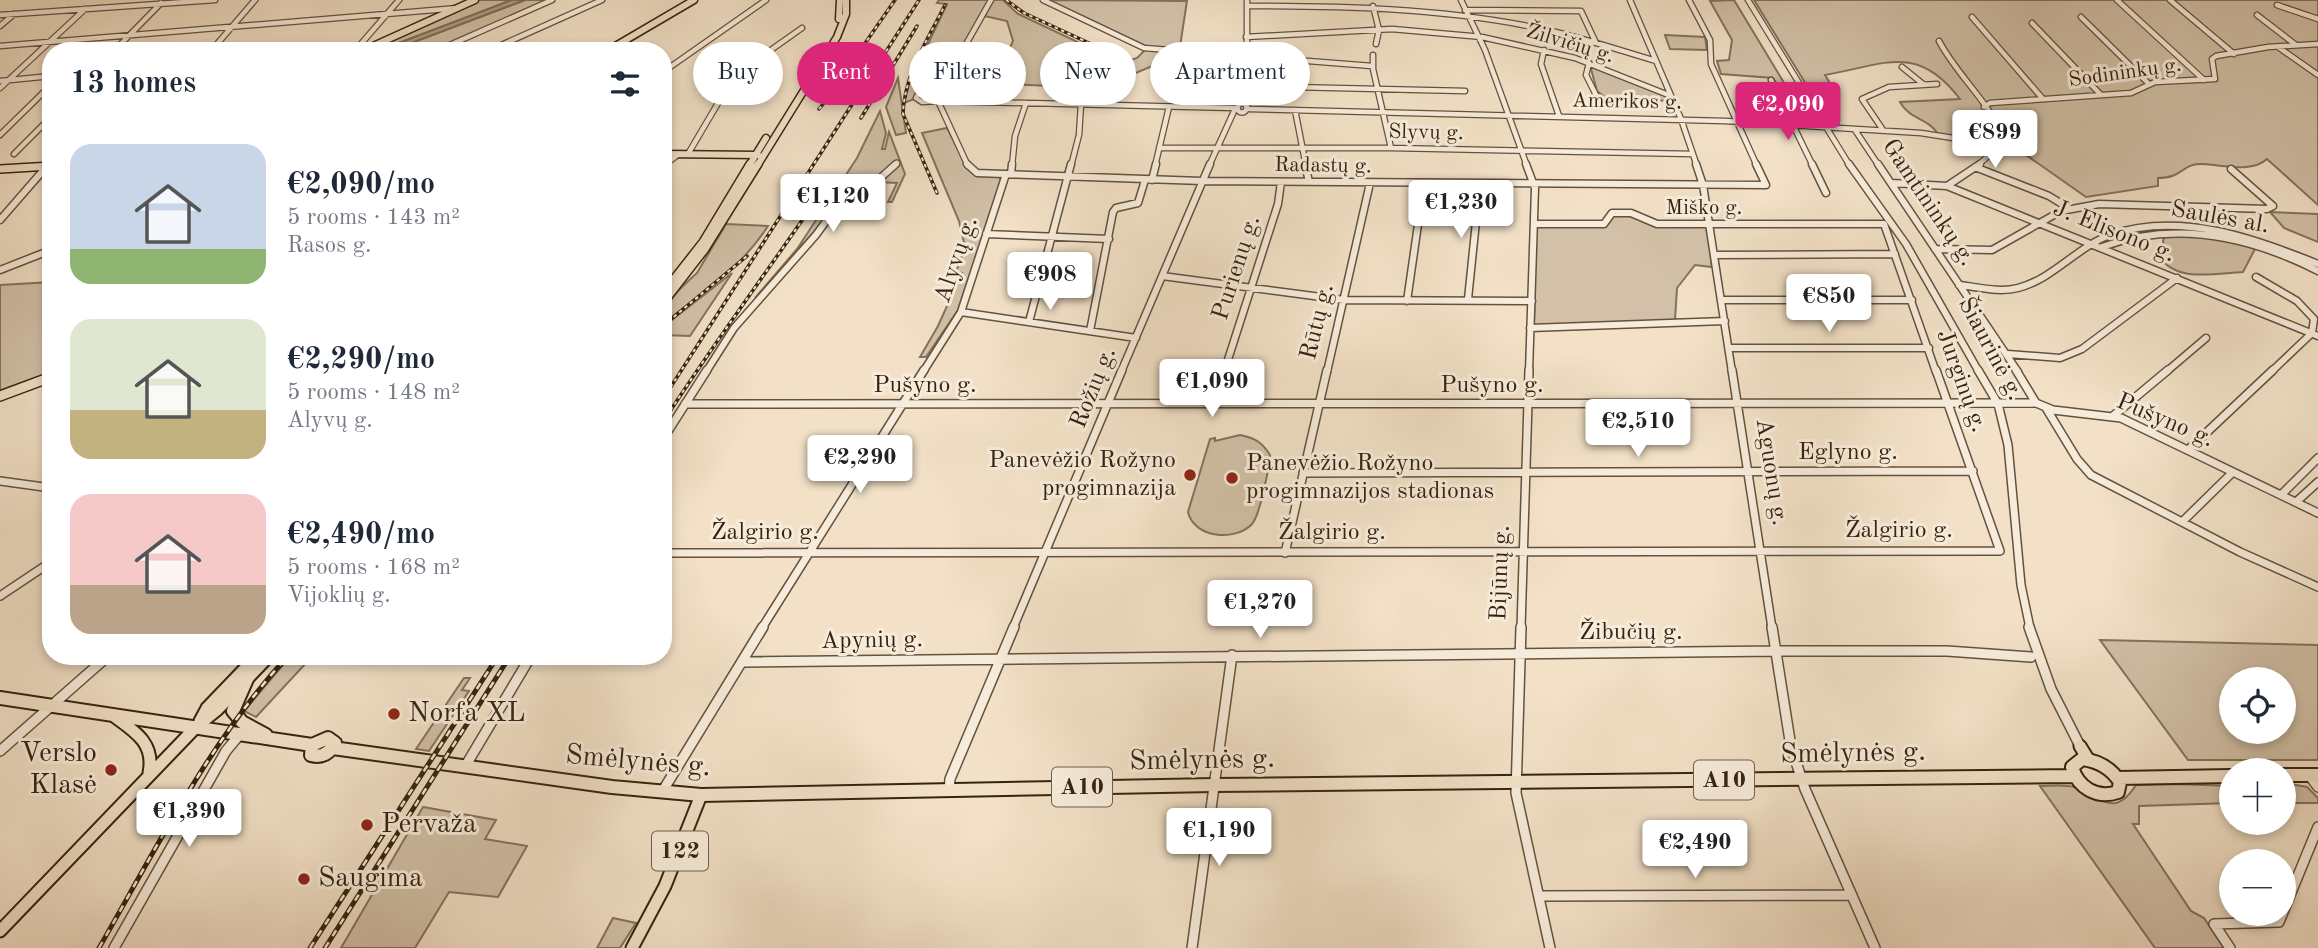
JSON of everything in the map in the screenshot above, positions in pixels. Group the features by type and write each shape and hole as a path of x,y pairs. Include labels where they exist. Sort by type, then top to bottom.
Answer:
{"highway":[{"path":"247,679 233,711 242,722 270,737"},
{"name":"Smėlynės g.","path":"0,698 270,737 312,745 309,750 313,756 324,755 333,748 662,793 701,795 1214,785 2074,776"},
{"path":"2088,759 2105,765 2118,778 2121,786 2118,792 2105,796 2087,789 2074,776 2074,763 2088,759"},
{"path":"2118,778 2219,776"}],"main road":[{"path":"382,42 475,0"},
{"path":"622,42 694,0"},
{"path":"630,42 701,0"},
{"path":"828,42 835,30 840,0"},
{"path":"831,42 844,23 846,0"},
{"path":"672,289 705,249 797,96"},
{"path":"672,154 760,155"},
{"path":"0,169 42,166"},
{"path":"672,286 676,283"},
{"path":"0,396 42,380"},
{"path":"197,726 207,708 248,665"},
{"path":"0,931 197,726 260,665"},
{"path":"110,713 149,746 153,758 147,778"},
{"name":"Šiaurinė g.","path":"2080,746 2088,759"},
{"name":"122","path":"632,948 665,886 701,795"}],"street":[{"path":"0,17 162,2 215,0"},
{"path":"219,42 255,0"},
{"path":"363,42 398,0"},
{"path":"456,42 552,0"},
{"path":"508,42 601,0"},
{"path":"672,66 766,0"},
{"path":"967,42 991,0"},
{"path":"1043,0 1150,49"},
{"name":"Bijūnų g.","path":"1461,0 1480,37 1534,184 1516,783 1550,948"},
{"name":"Aguonų g.","path":"1630,0 1681,119 1703,185 1791,747 1801,779 1875,948"},
{"path":"1689,0 1710,40 1711,64 1738,122"},
{"name":"Šiaurinė g.","path":"1748,0 1825,128 1906,244 1998,404 2005,424 2024,603 2054,696 2080,746"},
{"path":"2117,0 2204,80"},
{"path":"2170,0 2234,54 2318,44"},
{"path":"123,42 162,2"},
{"path":"1247,42 1247,3 1373,6 1467,13 1581,12 1596,43"},
{"path":"2277,5 2318,19"},
{"path":"1373,6 1379,30 1376,44"},
{"path":"51,42 458,8"},
{"path":"51,42 85,9"},
{"path":"1467,13 1596,43 1656,61"},
{"path":"0,26 14,14"},
{"path":"2257,15 2296,46"},
{"path":"1972,17 2043,99"},
{"path":"2081,17 2149,84"},
{"path":"2032,23 2101,95"},
{"path":"688,154 734,76 802,28"},
{"name":"Žilvičių g.","path":"1247,37 1294,37 1379,30 1432,31 1480,37 1544,50 1589,63 1671,96"},
{"path":"1939,41 1959,77 2004,136 2004,146 1947,186"},
{"path":"0,46 42,43"},
{"path":"2278,47 2318,75"},
{"path":"0,88 42,50"},
{"path":"1544,50 1541,64 1559,116"},
{"name":"Sodininkų g.","path":"1984,107 1990,103 2136,92 2149,84 2217,78 2212,58 2234,54"},
{"path":"1373,55 1372,67 1391,148"},
{"path":"1310,63 1372,67"},
{"path":"1589,63 1587,75 1599,101"},
{"path":"1902,67 1924,84"},
{"path":"0,81 42,77"},
{"path":"1771,80 1826,193"},
{"path":"1883,130 1862,99 1874,90 1886,86 1937,84"},
{"path":"1310,87 1465,91"},
{"path":"0,135 42,94"},
{"path":"1026,103 1040,103"},
{"path":"940,105 971,170 1008,174"},
{"name":"Alyvų g.","path":"662,793 899,406 961,312 1008,174 1015,136 1025,105"},
{"path":"1029,322 1080,128 1081,105"},
{"path":"1110,105 1236,108"},
{"name":"Rožių g.","path":"949,790 950,779 1202,181 1230,118 1239,105"},
{"path":"1230,118 1246,109 1246,105"},
{"path":"1090,331 1113,212 1116,208 1138,203 1159,148 1169,107"},
{"name":"Amerikos g.","path":"1236,108 1681,119 1883,130 2004,146"},
{"path":"1295,110 1309,182"},
{"name":"Radastų g.","path":"1008,174 1202,181 1766,185 1738,122"},
{"path":"13,154 42,126"},
{"name":"Gamtininkų g.","path":"1855,130 2008,354 2036,403"},
{"name":"Slyvų g.","path":"1159,148 1391,148 1693,154"},
{"path":"672,159 679,154"},
{"path":"672,425 734,328 816,234 848,191 877,181 897,163"},
{"path":"1975,167 2049,196 2070,209"},
{"path":"1936,249 1992,250 2038,222 2070,209 2122,203 2267,209 2273,206 2231,169"},
{"path":"0,219 42,174"},
{"name":"Purienų g.","path":"1213,405 1278,204 1281,182"},
{"name":"Rūtų g.","path":"1285,553 1370,183"},
{"path":"1407,301 1424,183"},
{"path":"1468,299 1480,183"},
{"name":"J. Elisono g.","path":"1892,183 1947,186 2315,335"},
{"name":"Miško g.","path":"1534,224 1604,224 1612,213 1623,211 1638,214 1657,224 1884,224"},
{"name":"Jurginų g.","path":"1884,224 2000,551"},
{"name":"Saulės al.","path":"1959,285 2019,288 2092,243 2143,226 2200,229 2318,264"},
{"path":"986,234 1109,239"},
{"name":"Saulės al.","path":"2102,247 2143,234 2201,234 2265,247 2318,271"},
{"path":"0,270 42,254"},
{"path":"1714,255 1895,254"},
{"path":"1162,276 1250,290 1344,300 1532,301"},
{"path":"2188,450 2315,335 2315,319 2307,310 2256,277"},
{"path":"2008,354 2060,358 2082,349 2177,278"},
{"path":"672,282 676,283"},
{"path":"1721,300 1912,300"},
{"path":"961,312 1136,338"},
{"path":"1530,328 1725,321"},
{"path":"2113,416 2206,338"},
{"path":"1729,348 1929,348"},
{"name":"Pušyno g.","path":"685,404 899,406 2036,403 2046,408 2113,416 2318,513"},
{"path":"2046,408 2077,459 2091,475 2318,587"},
{"path":"2281,495 2318,458"},
{"name":"Eglyno g.","path":"1303,473 1973,471"},
{"path":"2182,522 2233,472"},
{"path":"0,481 42,487"},
{"path":"2296,502 2318,482"},
{"name":"Žalgirio g.","path":"672,553 2000,551"},
{"path":"0,596 42,568"},
{"name":"Žibučių g.","path":"1002,658 1777,651 1947,651 2031,657"},
{"path":"1192,948 1232,655"},
{"name":"Apynių g.","path":"743,662 1002,658"},
{"path":"0,751 97,665"},
{"path":"466,765 526,665"},
{"path":"114,948 226,751 241,733"},
{"path":"2313,775 2318,787"},
{"path":"2230,948 2214,924 2279,922 2318,827"},
{"path":"1539,896 1852,895"}],"shaded area":[{"path":"478,0 512,0 402,42 386,42"},
{"path":"512,0 525,0 414,42 402,42"},
{"path":"525,0 552,0 456,42 414,42"},
{"path":"939,0 1003,0 1018,14 1077,42 1040,42 1040,85 1026,85 1026,42 1013,42 1007,21 980,15 966,42 929,42 947,4 937,3"},
{"path":"1049,0 1187,1 1181,42 1150,42 1150,67 1136,73 1136,58 1148,47"},
{"path":"1734,0 1792,96 1785,97 1773,78 1721,74 1717,61 1729,60 1732,40 1710,1"},
{"path":"1754,0 2318,0 2318,205 2267,159 2260,164 2244,167 2200,164 2189,166 2173,176 2158,178 2158,186 2086,197 2019,150 1991,141 1938,134 1908,112 1900,102 1960,99 1944,81 1929,70 1914,64 1882,63 1825,75 1831,85 1817,91 1809,89"},
{"path":"1665,35 1705,37 1707,50 1670,49"},
{"path":"1593,67 1667,96 1670,101 1606,98 1597,91 1591,69"},
{"path":"898,78 906,133 896,135 886,107 895,105 895,85"},
{"path":"909,84 909,101 904,103"},
{"path":"880,111 886,133 882,149 885,149 889,132 905,174 892,202 888,202 897,183 878,182 850,191 755,298 797,249 857,158"},
{"path":"947,128 969,170 998,176 1001,180 958,310 926,357 920,357 938,326 962,273 956,272 965,247 959,221 922,133"},
{"path":"2270,212 2318,214 2318,242 2284,228"},
{"path":"1619,213 1645,220 1707,225 1712,267 1695,265 1677,288 1675,320 1534,325 1536,225 1607,225 1613,215"},
{"path":"726,224 768,226 733,268 672,316 672,299 697,273"},
{"path":"2157,227 2200,230 2256,247 2243,272 2198,275 2176,270 2160,257 2165,253 2163,241 2166,231 2095,242 2110,236"},
{"path":"732,273 690,336 672,335 672,320"},
{"path":"42,283 42,378 0,394 0,285"},
{"name":"Panevėžio Rožyno progimnazijos stadionas","path":"1240,435 1258,441 1270,455 1258,511 1252,524 1245,530 1226,535 1206,532 1192,521 1188,512 1210,439 1215,438 1215,441"},
{"path":"2100,640 2318,645 2318,760 2188,760"},
{"path":"283,665 304,665 256,717 244,711"},
{"path":"464,678 470,678 462,690 469,691 429,751 416,749"},
{"path":"2136,785 2219,786 2219,803 2139,806 2139,824 2133,824 2191,911 2204,918 2224,948 2155,948 2040,786 2074,787 2100,800 2114,803 2121,801"},
{"path":"2296,785 2307,787 2318,798 2318,803 2296,803"},
{"path":"423,807 496,820 485,839 527,846 498,897 449,892 415,948 341,948"},
{"path":"613,918 636,923 620,948 597,948"}],"railway":[{"path":"866,42 895,0"},
{"path":"672,385 919,0"},
{"path":"1006,0 1024,13 1087,42"},
{"path":"937,193 903,114 912,71 945,5"},
{"path":"861,118 917,26"},
{"path":"819,109 822,105"},
{"path":"672,408 827,184"},
{"path":"672,318 747,256"},
{"path":"99,948 209,759 280,665"},
{"path":"310,948 492,665"},
{"path":"325,948 504,665"}],"place":[{"name":"Panevėžio Rožyno progimnazija","path":"1190,475"},
{"name":"Panevėžio Rožyno progimnazijos stadionas","path":"1232,478"},
{"name":"Norfa XL","path":"394,714"},
{"name":"Verslo Klasė","path":"111,770"},
{"name":"Pervaža","path":"367,825"},
{"name":"Saugima","path":"304,879"}]}
